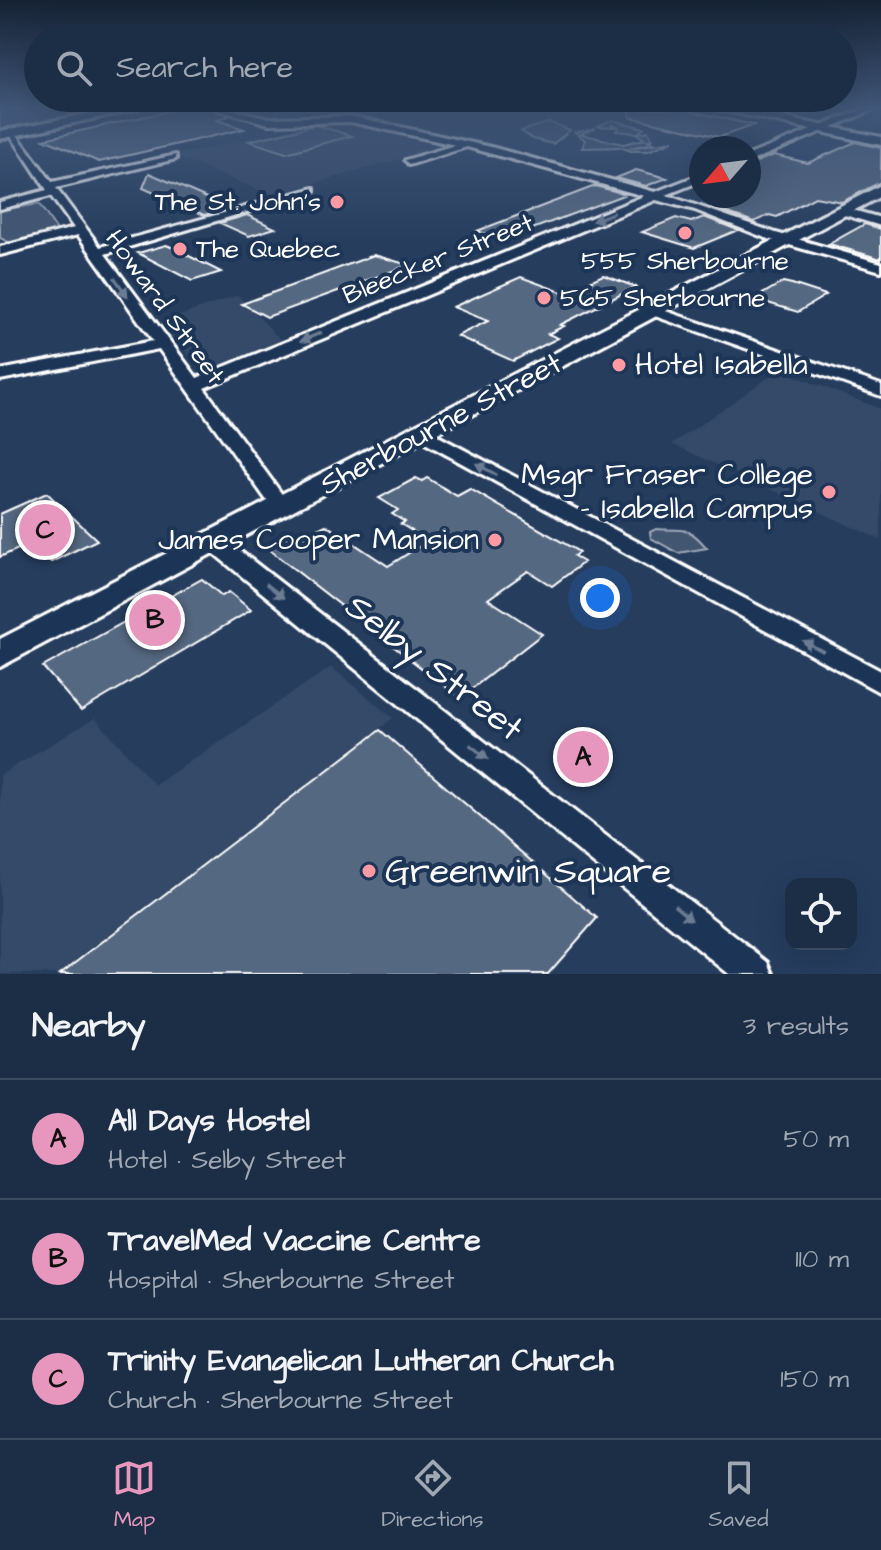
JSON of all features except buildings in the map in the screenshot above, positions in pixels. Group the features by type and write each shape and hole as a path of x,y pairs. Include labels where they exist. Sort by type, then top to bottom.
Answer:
{"street":[{"name":"Howard Street","path":"22,154 52,189 282,508"},
{"path":"409,162 433,154"},
{"path":"500,154 656,195 788,240 881,267"},
{"path":"0,206 172,157"},
{"name":"Bleecker Street","path":"193,386 689,182"},
{"path":"96,252 310,190"},
{"name":"Sherbourne Street","path":"0,654 423,434 881,190"},
{"path":"842,211 881,222"},
{"path":"0,251 81,230"},
{"path":"654,311 881,391"},
{"path":"0,375 163,344"},
{"path":"423,434 881,683"},
{"name":"Selby Street","path":"214,542 756,974"}],"shaded area":[{"path":"180,154 417,154 272,195 173,156"},
{"path":"39,204 58,232 12,244 0,238 0,210"},
{"path":"238,295 281,340 217,366 197,366 162,322"},
{"name":"Msgr Fraser College - Isabella Campus","path":"779,370 881,409 881,540 672,444"},
{"path":"656,529 690,532 707,548 678,553 651,538 650,532"},
{"path":"331,667 393,718 57,974 0,974 0,775 95,718 155,785"}],"place":[{"name":"The St. John's","path":"337,202"},
{"name":"555 Sherbourne","path":"685,233"},
{"name":"The Quebec","path":"180,249"},
{"name":"565 Sherbourne","path":"544,298"},
{"name":"Hotel Isabella","path":"619,365"},
{"name":"Msgr Fraser College - Isabella Campus","path":"829,492"},
{"name":"Trinity Evangelican Lutheran Church","path":"45,530"},
{"name":"James Cooper Mansion","path":"495,540"},
{"name":"TravelMed Vaccine Centre","path":"155,620"},
{"name":"All Days Hostel","path":"583,757"},
{"name":"Greenwin Square","path":"369,871"}]}
